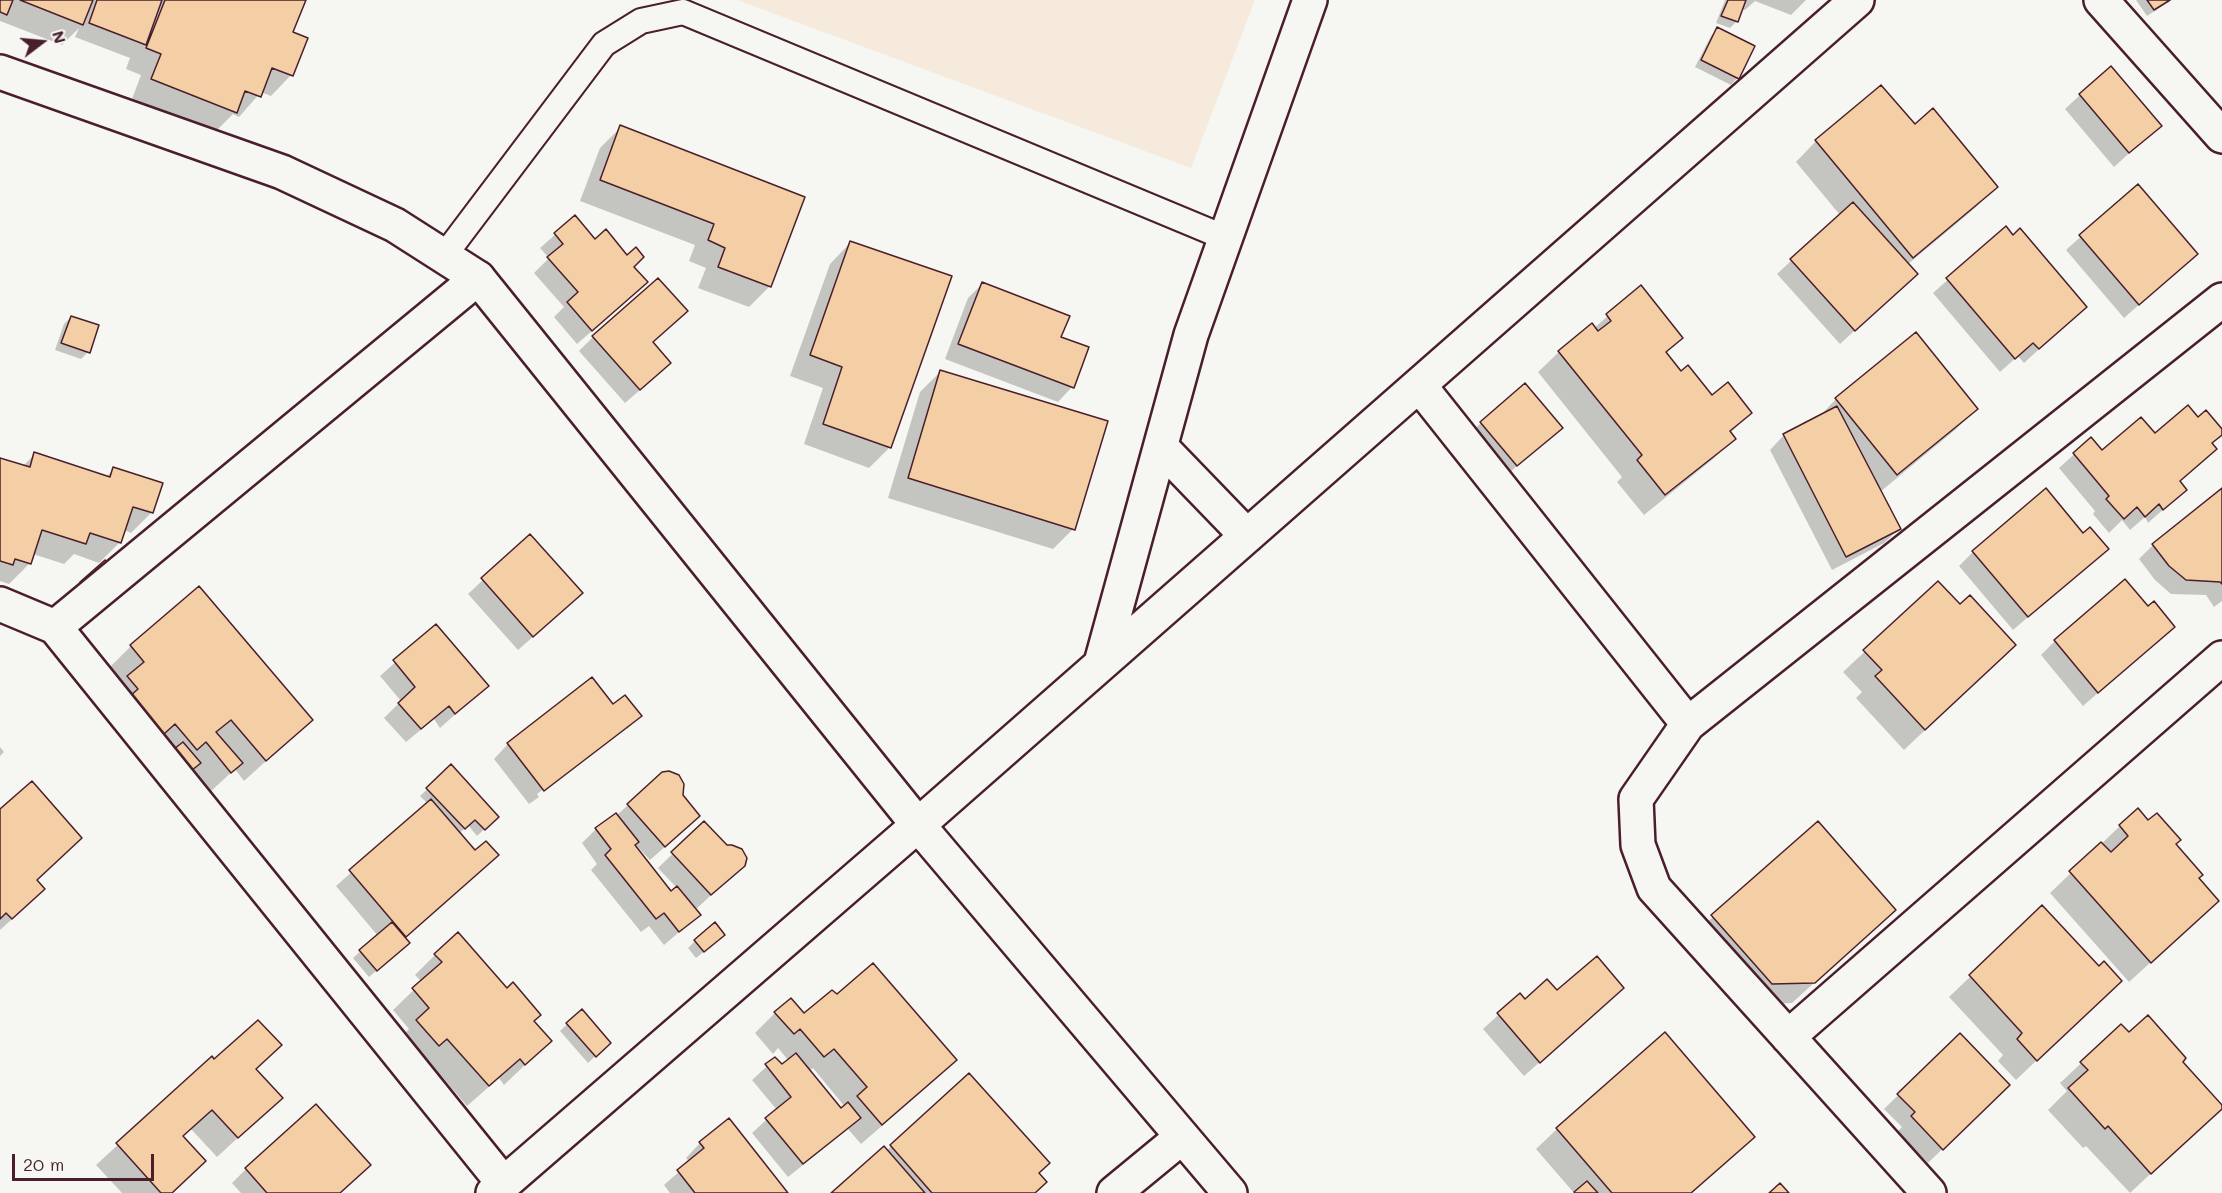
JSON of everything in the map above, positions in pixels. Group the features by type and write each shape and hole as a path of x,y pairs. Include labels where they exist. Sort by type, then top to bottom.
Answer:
{"street":[{"path":"1101,663 1191,335 1310,0"},
{"path":"0,604 55,627 498,1188 918,825 1857,0"},
{"path":"2101,0 2222,136"},
{"path":"0,72 282,172 395,225 478,278 918,825 1230,1193"},
{"path":"55,627 478,278"},
{"path":"1929,1193 1654,888 1638,845 1636,799 1688,724 2222,300"},
{"path":"1419,385 1688,724"},
{"path":"1161,447 1246,536"},
{"path":"1788,1037 2222,658"},
{"path":"1114,1193 1182,1137"}],"lane":[{"path":"444,256 604,44 641,21 683,12 1226,238"}],"shaded area":[{"path":"737,0 1255,0 1191,168"}],"building":[{"path":"0,0 13,0 7,15 0,12"},
{"path":"20,0 93,0 83,25"},
{"path":"97,0 162,0 146,45 89,23"},
{"path":"165,0 306,0 293,32 308,38 293,76 272,68 261,97 245,91 237,113 151,79 161,54 146,48"},
{"path":"1728,0 1746,0 1738,22 1721,16"},
{"path":"2147,0 2170,0 2154,10"},
{"path":"1717,27 1755,46 1739,79 1701,60"},
{"path":"2111,66 2162,126 2129,153 2079,94"},
{"path":"1881,85 1915,124 1933,108 1998,187 1913,258 1815,140"},
{"path":"620,125 805,197 771,287 718,267 725,248 708,240 714,224 600,180"},
{"path":"2138,184 2198,254 2139,305 2079,235"},
{"path":"1853,202 1918,274 1855,331 1790,259"},
{"path":"575,215 595,239 606,229 627,255 636,247 644,257 634,267 648,282 592,331 567,302 578,292 547,257 563,244 554,233"},
{"path":"2006,226 2013,235 2020,228 2087,307 2039,349 2033,343 2015,359 1946,278"},
{"path":"850,241 952,276 891,448 823,424 842,367 810,355"},
{"path":"658,278 688,311 653,342 671,363 640,390 592,336"},
{"path":"982,282 1070,316 1061,337 1089,347 1074,388 958,344"},
{"path":"1641,285 1683,338 1666,352 1681,371 1688,365 1712,395 1728,382 1752,413 1730,431 1736,439 1665,495 1637,460 1642,455 1558,351 1592,323 1598,331 1611,321 1606,314"},
{"path":"71,316 99,325 90,353 61,343"},
{"path":"1916,332 1978,409 1897,475 1835,398"},
{"path":"940,370 1108,421 1075,530 908,478"},
{"path":"1525,383 1563,428 1517,466 1480,422"},
{"path":"2188,405 2198,417 2206,410 2222,429 2222,435 2212,443 2217,449 2180,481 2187,490 2163,510 2159,504 2145,517 2137,507 2124,519 2106,499 2109,496 2073,453 2091,437 2102,450 2141,417 2155,433"},
{"path":"1837,406 1901,529 1846,557 1783,434"},
{"path":"34,452 110,477 113,467 163,483 153,513 133,507 121,543 90,533 86,544 42,530 31,564 15,559 13,565 0,561 0,458 30,467"},
{"path":"2046,488 2083,533 2090,527 2109,549 2028,617 1972,551"},
{"path":"2222,488 2222,584 2186,580 2169,566 2152,544"},
{"path":"530,534 583,593 533,637 481,578"},
{"path":"105,560 113,569 88,592 80,582"},
{"path":"2125,579 2148,606 2154,601 2175,627 2098,693 2054,640"},
{"path":"1938,581 1960,604 1970,595 2016,645 1925,730 1875,676 1882,670 1863,650"},
{"path":"199,586 313,720 266,761 231,720 216,732 243,763 231,773 206,742 197,750 175,724 164,734 130,696 138,689 127,676 144,662 130,645"},
{"path":"436,624 489,686 455,714 449,706 421,729 398,703 415,687 393,660"},
{"path":"592,677 613,704 625,695 642,716 544,791 507,743"},
{"path":"183,742 201,763 187,774 170,752"},
{"path":"451,764 499,817 485,830 475,820 465,829 426,788"},
{"path":"669,771 679,775 684,784 683,795 700,816 665,847 627,804 662,772"},
{"path":"32,781 82,838 37,880 45,889 12,919 6,913 0,919 0,809"},
{"path":"431,799 475,850 486,841 499,855 406,937 349,870"},
{"path":"2138,808 2148,820 2157,813 2181,840 2176,844 2203,875 2199,878 2219,901 2151,963 2069,871 2101,842 2111,852 2128,836 2119,825"},
{"path":"616,813 639,842 635,845 671,891 677,886 701,915 679,932 664,913 656,919 605,855 611,849 595,828"},
{"path":"704,821 727,845 742,849 747,858 745,866 711,895 671,852"},
{"path":"1818,821 1896,910 1815,983 1772,984 1711,915"},
{"path":"2042,905 2099,966 2104,961 2122,981 2037,1061 2017,1039 2022,1033 1969,975"},
{"path":"392,922 410,943 377,971 359,950"},
{"path":"715,922 725,935 704,952 694,940"},
{"path":"458,932 507,988 513,982 541,1015 534,1021 552,1041 525,1065 520,1059 489,1086 447,1039 439,1046 416,1020 429,1008 412,988 442,962 434,954"},
{"path":"1597,956 1624,988 1540,1063 1497,1013 1520,993 1525,999 1547,979 1557,990"},
{"path":"873,963 957,1060 882,1125 857,1096 867,1087 834,1049 824,1057 800,1029 794,1034 774,1012 791,998 804,1013 832,990 837,994"},
{"path":"582,1009 611,1043 596,1057 566,1023"},
{"path":"2148,1015 2186,1058 2183,1062 2222,1105 2222,1109 2151,1174 2108,1126 2105,1129 2068,1088 2088,1070 2080,1062 2121,1024 2129,1032"},
{"path":"258,1020 282,1045 256,1069 283,1098 238,1138 212,1110 183,1136 206,1161 172,1193 161,1193 116,1143 212,1056 214,1059"},
{"path":"1665,1032 1755,1137 1691,1193 1612,1193 1556,1128"},
{"path":"1960,1033 2010,1085 1943,1150 1911,1116 1915,1112 1897,1094"},
{"path":"796,1053 841,1108 848,1102 861,1118 803,1164 765,1118 791,1097 765,1064 775,1057 782,1064"},
{"path":"969,1073 1050,1163 1039,1173 1047,1182 1035,1193 932,1193 890,1145"},
{"path":"316,1104 371,1165 340,1193 267,1193 245,1168"},
{"path":"729,1118 788,1193 695,1193 677,1170 704,1148 699,1142"},
{"path":"884,1146 925,1193 831,1193"},
{"path":"1587,1181 1598,1193 1574,1192"},
{"path":"1780,1183 1789,1193 1769,1193"}]}
